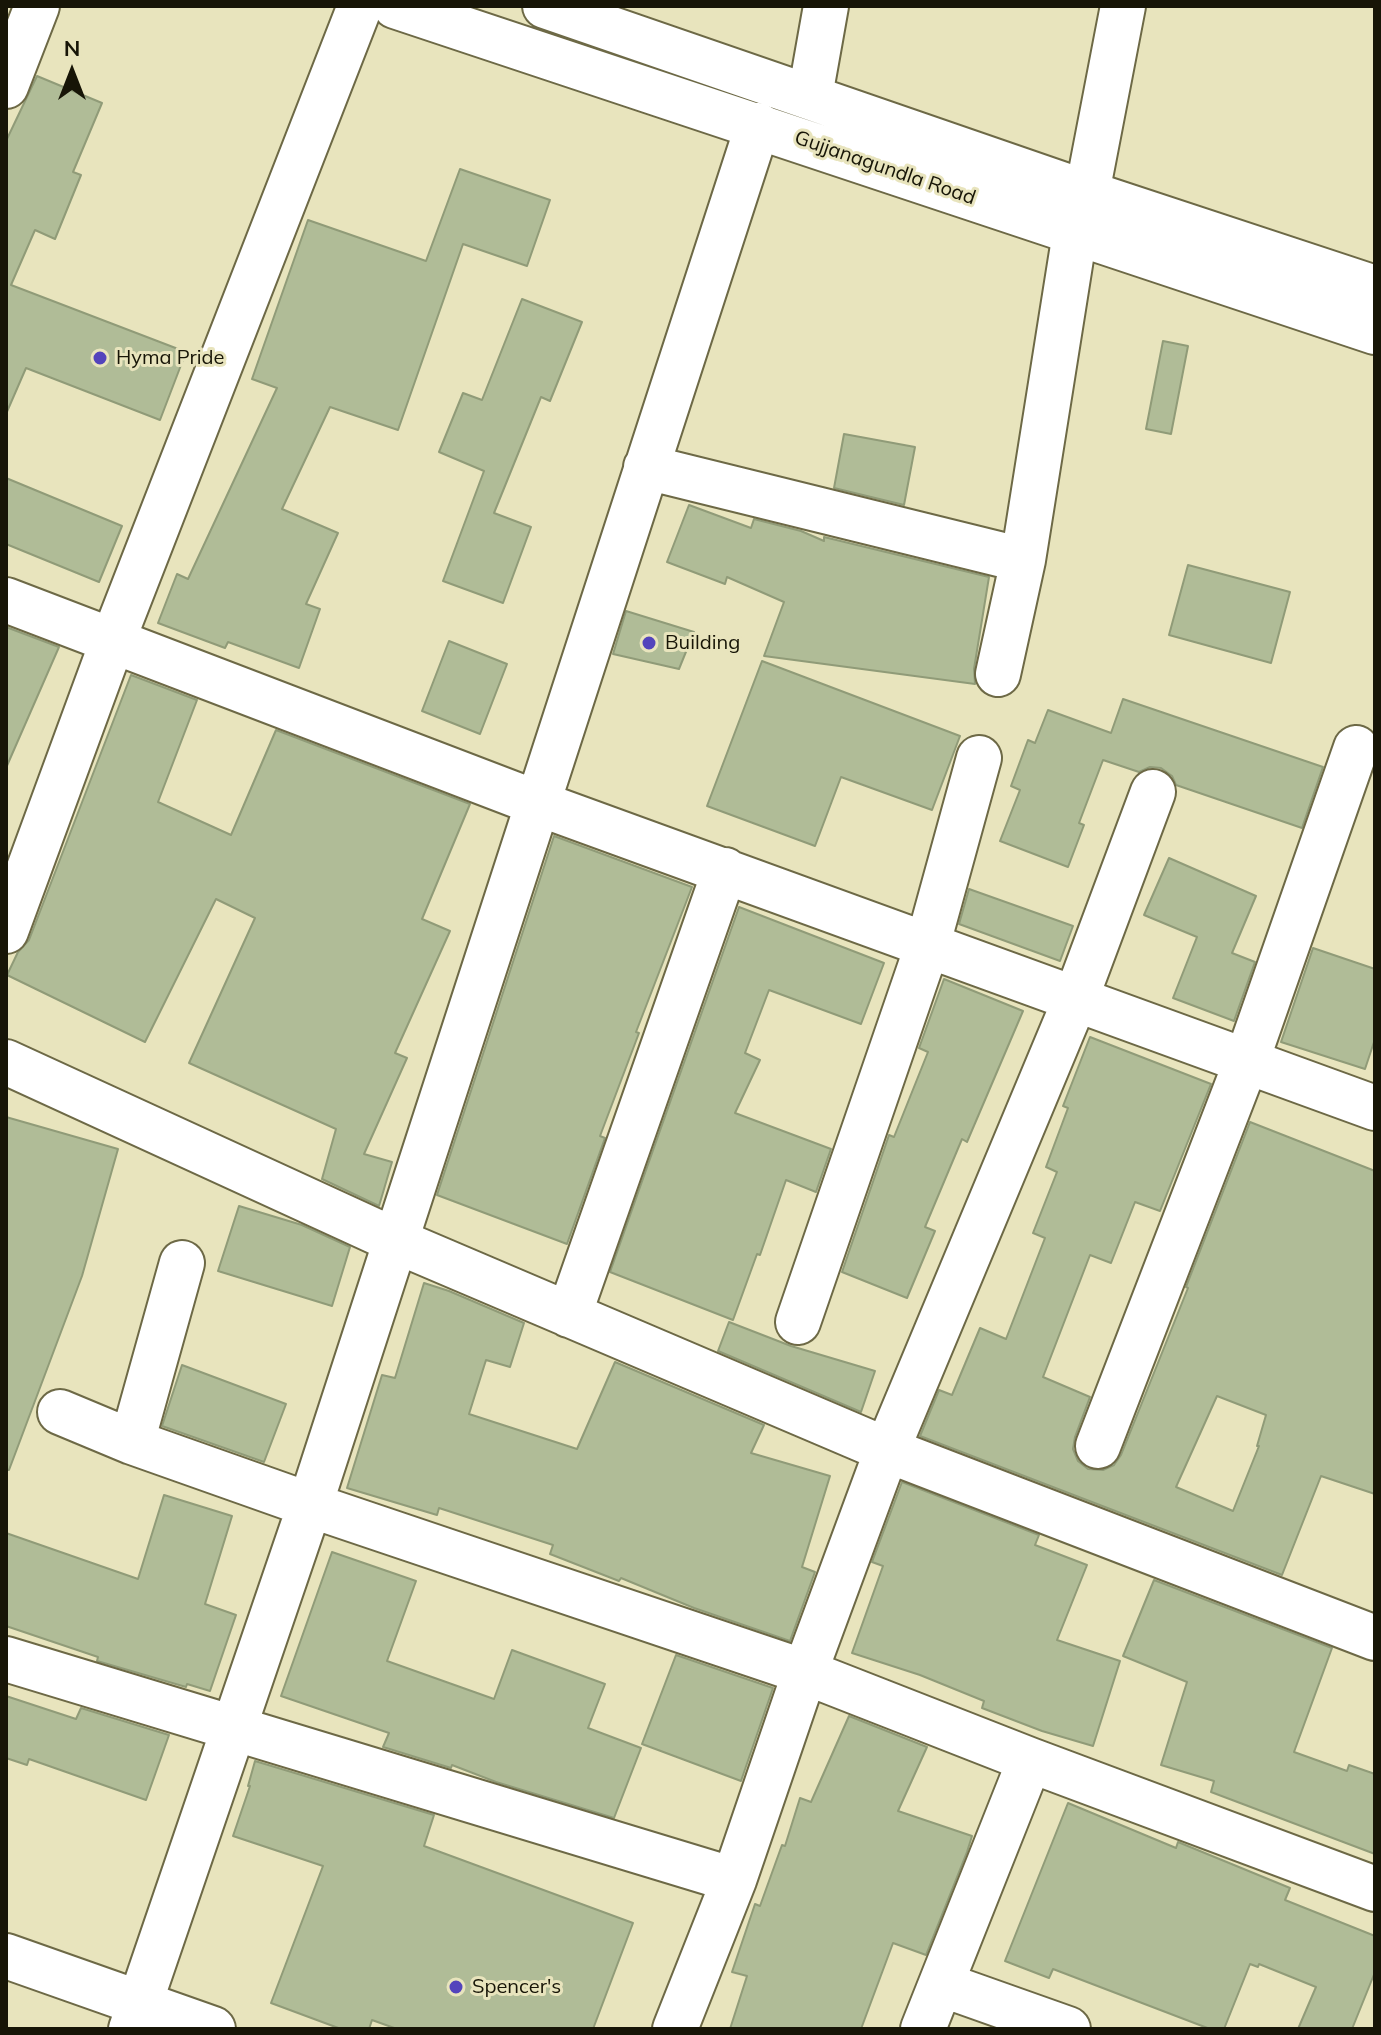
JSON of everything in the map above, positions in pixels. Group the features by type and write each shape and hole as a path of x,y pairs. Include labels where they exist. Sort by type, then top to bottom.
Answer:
{"street":[{"path":"6,86 37,6"},
{"path":"6,931 113,640 360,6"},
{"name":"Gujjanagundla Road","path":"395,6 758,125 1081,213 1375,288"},
{"name":"Gujjanagundla Road","path":"545,6 810,96 1081,213 1375,332"},
{"path":"810,96 826,6"},
{"path":"998,674 1023,560 1081,213 1123,6"},
{"path":"136,2016 310,1505 758,125"},
{"path":"646,467 1023,560"},
{"path":"6,600 537,803 1375,1108"},
{"path":"1098,1446 1247,1060 1356,748"},
{"path":"798,1322 927,947 979,758"},
{"path":"675,2029 734,1880 805,1672 887,1450 1076,998 1153,792"},
{"path":"569,1315 725,870"},
{"path":"6,1062 394,1240 887,1450 1375,1638"},
{"path":"132,1442 182,1263"},
{"path":"60,1412 132,1442 310,1505 805,1672 1375,1889"},
{"path":"6,1659 734,1880"},
{"path":"923,2029 1030,1760"},
{"path":"6,1956 136,2016 213,2029"},
{"path":"941,1984 1068,2029"}],"building":[{"path":"37,76 102,103 73,172 81,175 55,239 35,230 11,285 186,352 160,420 26,368 6,414 6,141"},
{"path":"460,169 550,200 527,266 463,244 398,430 330,407 282,509 338,533 306,604 320,609 299,668 228,642 225,648 158,623 177,574 188,579 277,388 252,379 308,220 426,261"},
{"path":"522,299 582,322 550,401 541,397 494,513 531,527 503,603 443,581 484,471 439,452 463,393 482,400"},
{"path":"1163,341 1188,346 1171,434 1146,429"},
{"path":"844,434 915,447 904,505 834,488"},
{"path":"6,478 122,526 99,582 6,544"},
{"path":"689,505 751,528 754,519 801,531 824,541 824,537 989,577 974,669 975,684 764,656 784,602 727,577 725,584 667,562"},
{"path":"1188,565 1290,592 1271,663 1169,635"},
{"name":"Building","path":"626,611 694,632 679,669 613,654"},
{"path":"6,627 59,647 6,768"},
{"path":"449,641 507,664 480,734 422,711"},
{"path":"762,661 960,736 932,810 841,777 815,846 707,806"},
{"path":"131,675 197,700 158,802 231,835 276,730 470,804 422,919 450,931 395,1053 407,1058 364,1154 392,1162 379,1206 322,1179 336,1129 189,1063 255,918 216,899 145,1042 7,975 18,952 29,940"},
{"path":"1123,699 1323,767 1302,828 1176,785 1172,776 1161,768 1150,767 1139,772 1103,760 1079,823 1084,825 1068,867 1000,841 1020,790 1011,786 1028,740 1035,743 1048,710 1111,733"},
{"path":"554,836 692,887 636,1032 639,1033 600,1136 605,1138 567,1244 437,1195"},
{"path":"1169,858 1256,896 1232,953 1255,962 1234,1021 1173,998 1197,937 1144,915"},
{"path":"969,889 1073,926 1060,961 959,924"},
{"path":"739,907 884,963 861,1024 769,990 745,1053 760,1060 735,1113 831,1149 816,1192 786,1180 733,1320 610,1272"},
{"path":"1313,948 1375,969 1375,1039 1365,1069 1281,1042"},
{"path":"944,979 1023,1011 967,1142 962,1139 925,1227 935,1231 907,1298 842,1272 889,1135 894,1137 928,1052 919,1048"},
{"path":"1090,1037 1211,1084 1160,1211 1135,1202 1111,1263 1090,1255 1043,1377 1090,1397 1073,1449 1078,1461 1088,1469 1103,1470 1114,1465 1121,1455 1250,1122 1375,1171 1375,1494 1321,1476 1282,1575 920,1436 939,1390 952,1395 980,1328 1006,1339 1045,1238 1033,1233 1057,1172 1046,1167 1068,1108 1063,1106","holes":["1217,1396 1266,1415 1259,1446 1233,1511 1176,1487"]},
{"path":"6,1117 118,1149 82,1276 9,1470 6,1470"},
{"path":"239,1206 302,1225 350,1247 332,1306 218,1271"},
{"path":"424,1283 524,1323 510,1367 486,1360 469,1414 577,1449 615,1362 764,1425 751,1453 830,1476 802,1567 815,1572 790,1641 550,1554 553,1545 439,1508 437,1515 347,1488 382,1375 395,1378"},
{"path":"729,1322 791,1346 875,1371 861,1412 718,1351"},
{"path":"182,1365 286,1404 264,1462 162,1426"},
{"path":"902,1482 1039,1535 1035,1545 1087,1565 1057,1640 1120,1661 1093,1746 982,1708 984,1701 920,1675 852,1653 883,1566 872,1562"},
{"path":"164,1495 232,1516 205,1604 236,1615 210,1691 97,1661 98,1657 6,1626 6,1533 138,1579"},
{"path":"332,1552 416,1581 387,1661 494,1699 512,1650 605,1684 588,1728 641,1748 614,1818 496,1782 452,1765 451,1768 383,1747 389,1733 281,1696"},
{"path":"1154,1580 1332,1648 1294,1752 1347,1771 1349,1765 1375,1774 1375,1854 1211,1792 1214,1781 1161,1765 1187,1682 1123,1656"},
{"path":"676,1655 773,1688 741,1781 642,1744"},
{"path":"6,1696 76,1719 81,1708 169,1735 146,1800 29,1759 27,1765 6,1758"},
{"path":"849,1716 927,1747 898,1811 972,1836 967,1852 926,1955 893,1943 861,2029 730,2029 747,1976 732,1972 755,1904 760,1906 782,1845 785,1846 800,1798 811,1802"},
{"path":"255,1761 434,1815 424,1846 633,1923 593,2029 397,2029 372,2020 369,2029 341,2029 271,2003 323,1866 233,1836"},
{"path":"1068,1803 1176,1848 1178,1842 1290,1888 1285,1900 1375,1936 1375,1972 1352,2029 1298,2029 1316,1987 1259,1964 1258,1967 1250,1964 1224,2029 1210,2029 1053,1969 1049,1978 1005,1961"}],"place":[{"name":"Hyma Pride","path":"100,358"},
{"name":"Building","path":"649,643"},
{"name":"Spencer's","path":"456,1987"}]}
